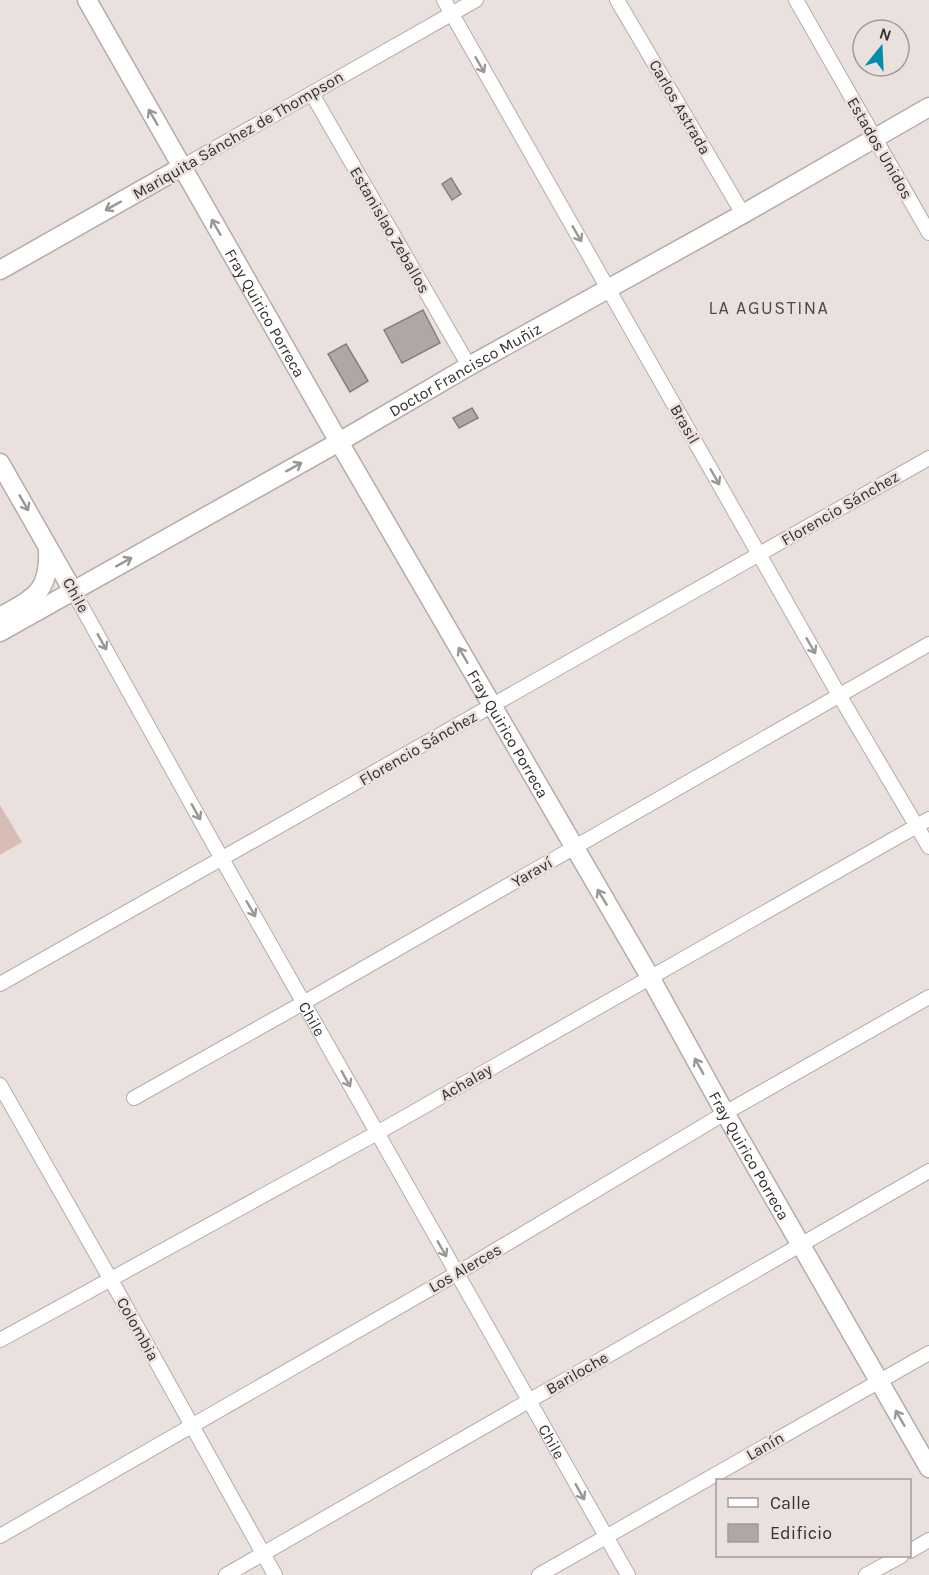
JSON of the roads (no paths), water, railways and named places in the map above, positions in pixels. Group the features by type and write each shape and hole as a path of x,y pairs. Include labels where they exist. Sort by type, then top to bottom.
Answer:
{"main road":[{"name":"Fray Quirico Porreca","path":"87,0 339,442 650,977 725,1113 929,1468"},
{"name":"Doctor Francisco Muñiz","path":"0,632 929,107"},
{"name":"Mariquita Sánchez de Thompson","path":"0,270 182,167"},
{"name":"Chile","path":"0,463 73,591"},
{"path":"0,617 42,589 49,568 48,544"}],"street":[{"name":"Brasil","path":"444,0 839,695 923,822 929,847"},
{"name":"Mariquita Sánchez de Thompson","path":"182,167 476,0"},
{"name":"Carlos Astrada","path":"617,0 743,214"},
{"name":"Estados Unidos","path":"801,2 929,233"},
{"name":"Estanislao Zeballos","path":"312,93 469,366"},
{"name":"Florencio Sánchez","path":"0,984 929,458"},
{"name":"Chile","path":"73,591 303,1003 628,1575"},
{"name":"Yaraví","path":"134,1098 929,644"},
{"name":"Achalay","path":"0,1340 377,1133 923,822"},
{"name":"Los Alerces","path":"0,1536 456,1274 725,1113 929,997"},
{"name":"Colombia","path":"0,1085 274,1575"},
{"name":"Bariloche","path":"226,1575 929,1172"},
{"name":"Lanín","path":"539,1575 929,1353"},
{"path":"911,1550 929,1540"},
{"path":"866,1575 899,1557"}],"district":[{"name":"LA AGUSTINA","path":"769,308"}]}
